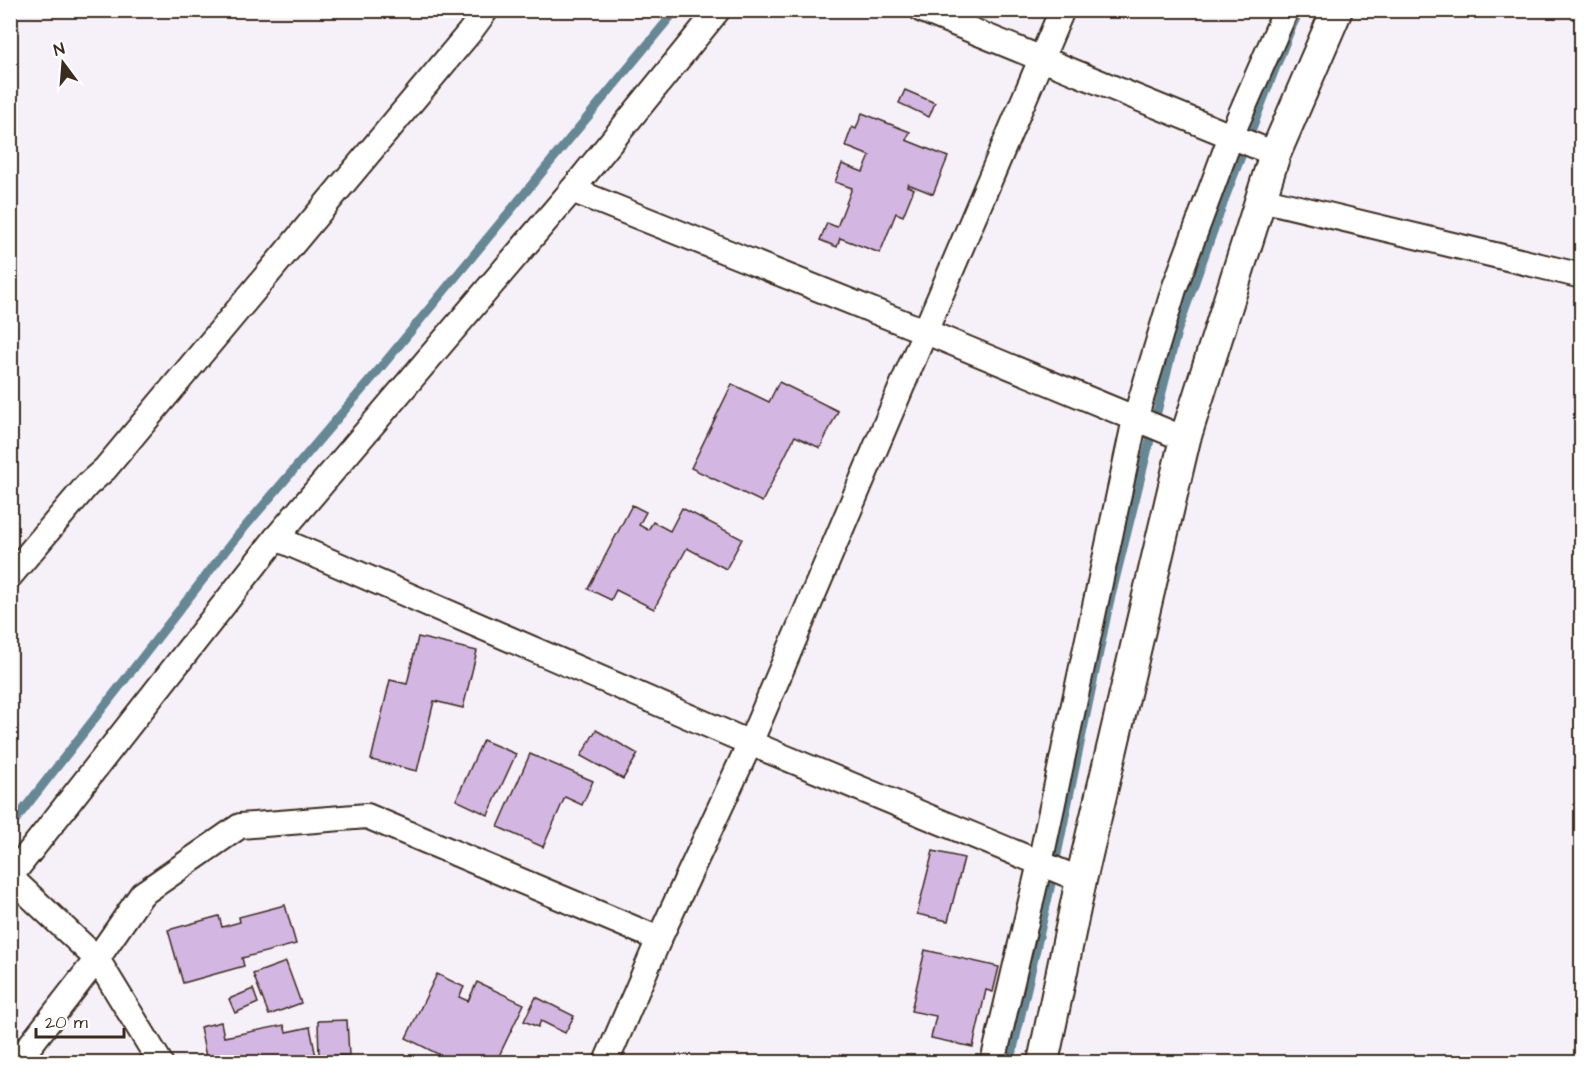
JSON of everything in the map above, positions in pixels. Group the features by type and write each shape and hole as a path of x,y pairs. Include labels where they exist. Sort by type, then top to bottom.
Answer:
{"street":[{"path":"10,576 87,485 105,469 486,10"},
{"path":"160,1062 97,959 10,877 276,538 572,190 718,10"},
{"path":"922,10 1275,154"},
{"path":"606,1062 659,939 750,743 1062,10"},
{"path":"993,1062 1040,863 1135,419 1174,290 1231,136 1286,10"},
{"path":"1043,1062 1081,880 1185,440 1275,154 1337,10"},
{"path":"572,190 924,331 1185,440"},
{"path":"1261,199 1581,276"},
{"path":"276,538 750,743 1081,880"},
{"path":"17,1062 97,959 142,894 240,826 367,816 659,939"}],"building":[{"path":"905,90 935,103 929,117 899,103"},
{"path":"862,113 910,132 906,140 948,157 933,194 908,184 907,186 914,189 903,216 896,213 880,253 840,238 837,247 820,240 827,223 837,227 852,188 835,182 842,164 863,172 870,156 845,146 852,127 856,129"},
{"path":"779,382 838,411 820,448 795,436 762,502 691,468 732,384 769,402"},
{"path":"632,505 646,512 639,525 648,530 653,522 670,531 682,508 742,539 726,569 687,548 654,609 616,590 611,600 588,589"},
{"path":"418,637 477,651 463,708 434,701 417,771 371,760 390,680 407,684"},
{"path":"596,730 638,754 623,779 581,756"},
{"path":"483,740 516,754 488,815 456,800"},
{"path":"530,754 593,781 582,805 565,797 543,847 498,827"},
{"path":"933,851 964,858 948,921 917,914"},
{"path":"285,905 296,944 242,958 244,966 183,983 168,930 219,916 222,927 240,922 239,917"},
{"path":"925,950 999,967 993,992 986,990 973,1047 931,1038 936,1016 911,1011"},
{"path":"286,962 301,1003 269,1015 253,974"},
{"path":"437,974 464,987 459,997 468,1001 477,982 524,1004 496,1062 439,1062 442,1056 406,1038"},
{"path":"253,989 258,1003 235,1013 229,999"},
{"path":"536,997 574,1016 565,1033 541,1021 538,1027 524,1021"},
{"path":"347,1020 349,1055 319,1056 318,1021"},
{"path":"221,1022 224,1037 284,1025 286,1032 310,1027 317,1062 207,1062 200,1027"}],"waterway":[{"path":"10,827 233,541 377,372 676,10"},
{"path":"1010,1062 1049,893 1109,604 1177,332 1226,195 1300,10"}]}
